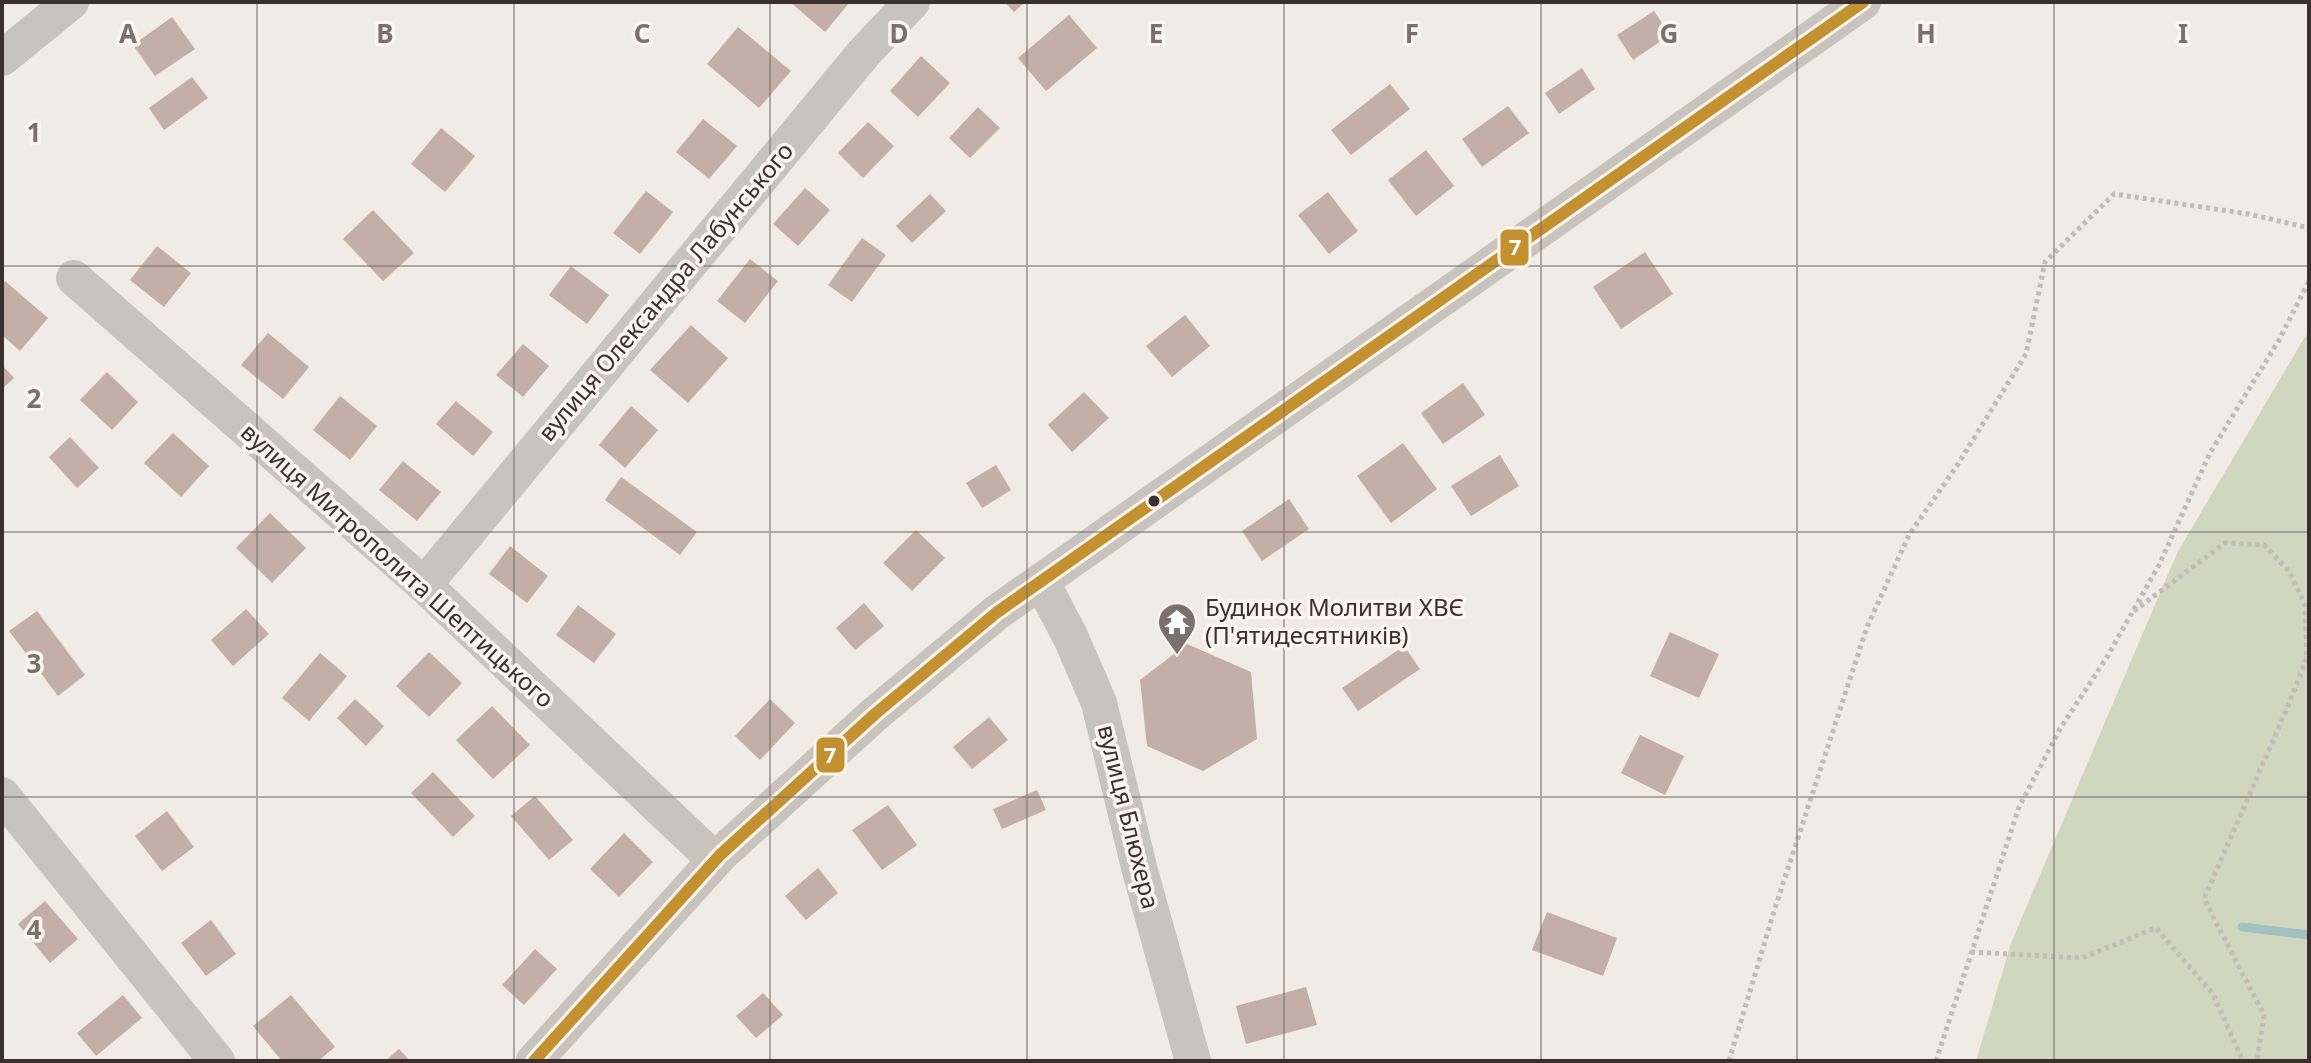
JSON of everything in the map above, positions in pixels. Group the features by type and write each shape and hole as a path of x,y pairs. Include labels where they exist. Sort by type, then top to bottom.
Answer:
{"street":[{"path":"2,58 71,2"},
{"name":"вулиця Олександра Лабунського","path":"424,585 863,54 912,2"},
{"path":"534,1061 715,860 875,714 996,613 1863,2"},
{"name":"вулиця Митрополита Шептицького","path":"74,278 424,585 715,860"},
{"name":"вулиця Блюхера","path":"1041,581 1071,638 1099,703 1140,871 1193,1061"},
{"path":"2,795 217,1061"}],"path":[{"path":"1729,1061 1775,908 1867,627 1909,535 1958,464 2026,354 2045,262 2114,194 2249,214 2309,228"},
{"path":"1936,1061 2019,807 2060,729 2107,657 2159,565 2210,453 2279,340 2309,281"},
{"path":"2131,613 2225,543 2264,545 2289,571 2305,605 2307,658 2204,899 2264,1015 2257,1061"},
{"path":"1971,952 2082,958 2156,928 2213,994 2243,1061"}],"green space":[{"path":"2309,330 2309,1061 1976,1061 2011,943 2177,553"}],"building":[{"path":"790,2 850,2 825,32"},
{"path":"1005,2 1025,2 1014,12"},
{"path":"1654,11 1670,35 1633,60 1617,35"},
{"path":"1069,15 1097,48 1046,91 1018,58"},
{"path":"172,17 195,49 155,76 133,45"},
{"path":"738,27 791,71 759,108 707,64"},
{"path":"921,56 950,83 918,117 890,91"},
{"path":"1582,68 1595,89 1559,114 1545,93"},
{"path":"192,77 208,98 164,130 149,108"},
{"path":"1390,84 1410,109 1351,155 1331,130"},
{"path":"1508,106 1529,133 1482,167 1462,139"},
{"path":"978,107 1000,128 970,158 949,138"},
{"path":"703,119 737,146 709,179 676,152"},
{"path":"868,122 894,146 863,178 838,153"},
{"path":"441,128 475,156 445,192 411,164"},
{"path":"1426,150 1454,186 1416,216 1388,180"},
{"path":"805,188 830,210 798,246 773,224"},
{"path":"646,191 673,212 640,254 613,233"},
{"path":"1328,192 1358,231 1329,254 1298,215"},
{"path":"930,194 946,211 912,243 896,226"},
{"path":"373,210 414,253 383,281 343,239"},
{"path":"862,238 886,255 852,302 828,285"},
{"path":"157,246 191,273 164,307 130,280"},
{"path":"1645,252 1673,294 1621,329 1593,287"},
{"path":"750,259 778,281 745,323 717,301"},
{"path":"571,266 609,295 587,324 549,295"},
{"path":"5,281 48,318 20,351 2,335 2,284"},
{"path":"1185,315 1210,346 1172,377 1146,346"},
{"path":"691,325 728,358 688,403 650,370"},
{"path":"268,333 309,367 283,399 241,365"},
{"path":"523,344 549,366 523,397 496,375"},
{"path":"2,365 14,378 2,389"},
{"path":"107,372 138,402 112,430 80,400"},
{"path":"1463,383 1485,415 1443,444 1421,413"},
{"path":"1084,392 1109,418 1072,452 1048,425"},
{"path":"340,396 377,426 350,460 313,430"},
{"path":"456,401 493,432 473,456 436,424"},
{"path":"631,406 658,430 625,468 599,445"},
{"path":"173,433 209,466 181,497 144,463"},
{"path":"70,437 99,468 77,488 49,457"},
{"path":"1403,443 1437,489 1391,523 1357,476"},
{"path":"1500,455 1519,486 1471,516 1451,486"},
{"path":"403,461 441,492 417,521 379,490"},
{"path":"996,465 1011,490 982,508 966,483"},
{"path":"621,477 697,532 680,555 605,500"},
{"path":"1289,499 1309,529 1262,561 1242,531"},
{"path":"270,513 306,548 272,583 236,548"},
{"path":"916,530 945,558 912,591 883,563"},
{"path":"510,546 548,576 527,603 489,574"},
{"path":"864,603 884,626 855,650 836,628"},
{"path":"578,605 616,634 594,663 556,635"},
{"path":"246,609 269,634 233,666 211,640"},
{"path":"37,611 85,675 58,696 9,631"},
{"path":"1670,632 1719,654 1699,698 1650,676"},
{"path":"1187,644 1251,672 1257,739 1203,771 1147,746 1140,680"},
{"path":"1404,646 1420,669 1358,711 1342,688"},
{"path":"429,652 462,683 429,717 396,686"},
{"path":"320,653 347,676 309,721 282,698"},
{"path":"355,699 384,726 366,746 337,718"},
{"path":"770,699 795,723 760,760 735,736"},
{"path":"492,706 530,745 493,779 456,740"},
{"path":"989,717 1008,740 972,769 953,747"},
{"path":"1640,735 1684,756 1665,795 1621,773"},
{"path":"433,772 475,816 453,837 411,793"},
{"path":"1037,790 1046,810 1002,829 993,809"},
{"path":"535,796 573,840 549,860 511,816"},
{"path":"888,805 917,845 882,870 852,830"},
{"path":"167,811 194,847 162,871 135,836"},
{"path":"624,833 653,862 619,897 590,869"},
{"path":"818,868 838,893 806,920 785,896"},
{"path":"45,901 78,939 50,963 18,924"},
{"path":"1547,912 1617,938 1603,976 1532,950"},
{"path":"211,920 236,954 206,976 181,943"},
{"path":"535,949 557,969 524,1005 502,985"},
{"path":"1306,987 1317,1025 1246,1044 1236,1006"},
{"path":"763,993 783,1015 756,1038 736,1016"},
{"path":"123,995 142,1018 96,1056 77,1033"},
{"path":"291,995 335,1047 318,1061 282,1061 253,1026"},
{"path":"399,1049 410,1061 385,1061"}],"waterway":[{"path":"2242,927 2309,935"}],"transit line":[{"name":"7","path":"534,1061 720,855 875,714 996,613 1863,2"}],"place":[{"name":"Будинок Молитви ХВЄ (П'ятидесятників)","path":"1177,656"}]}
